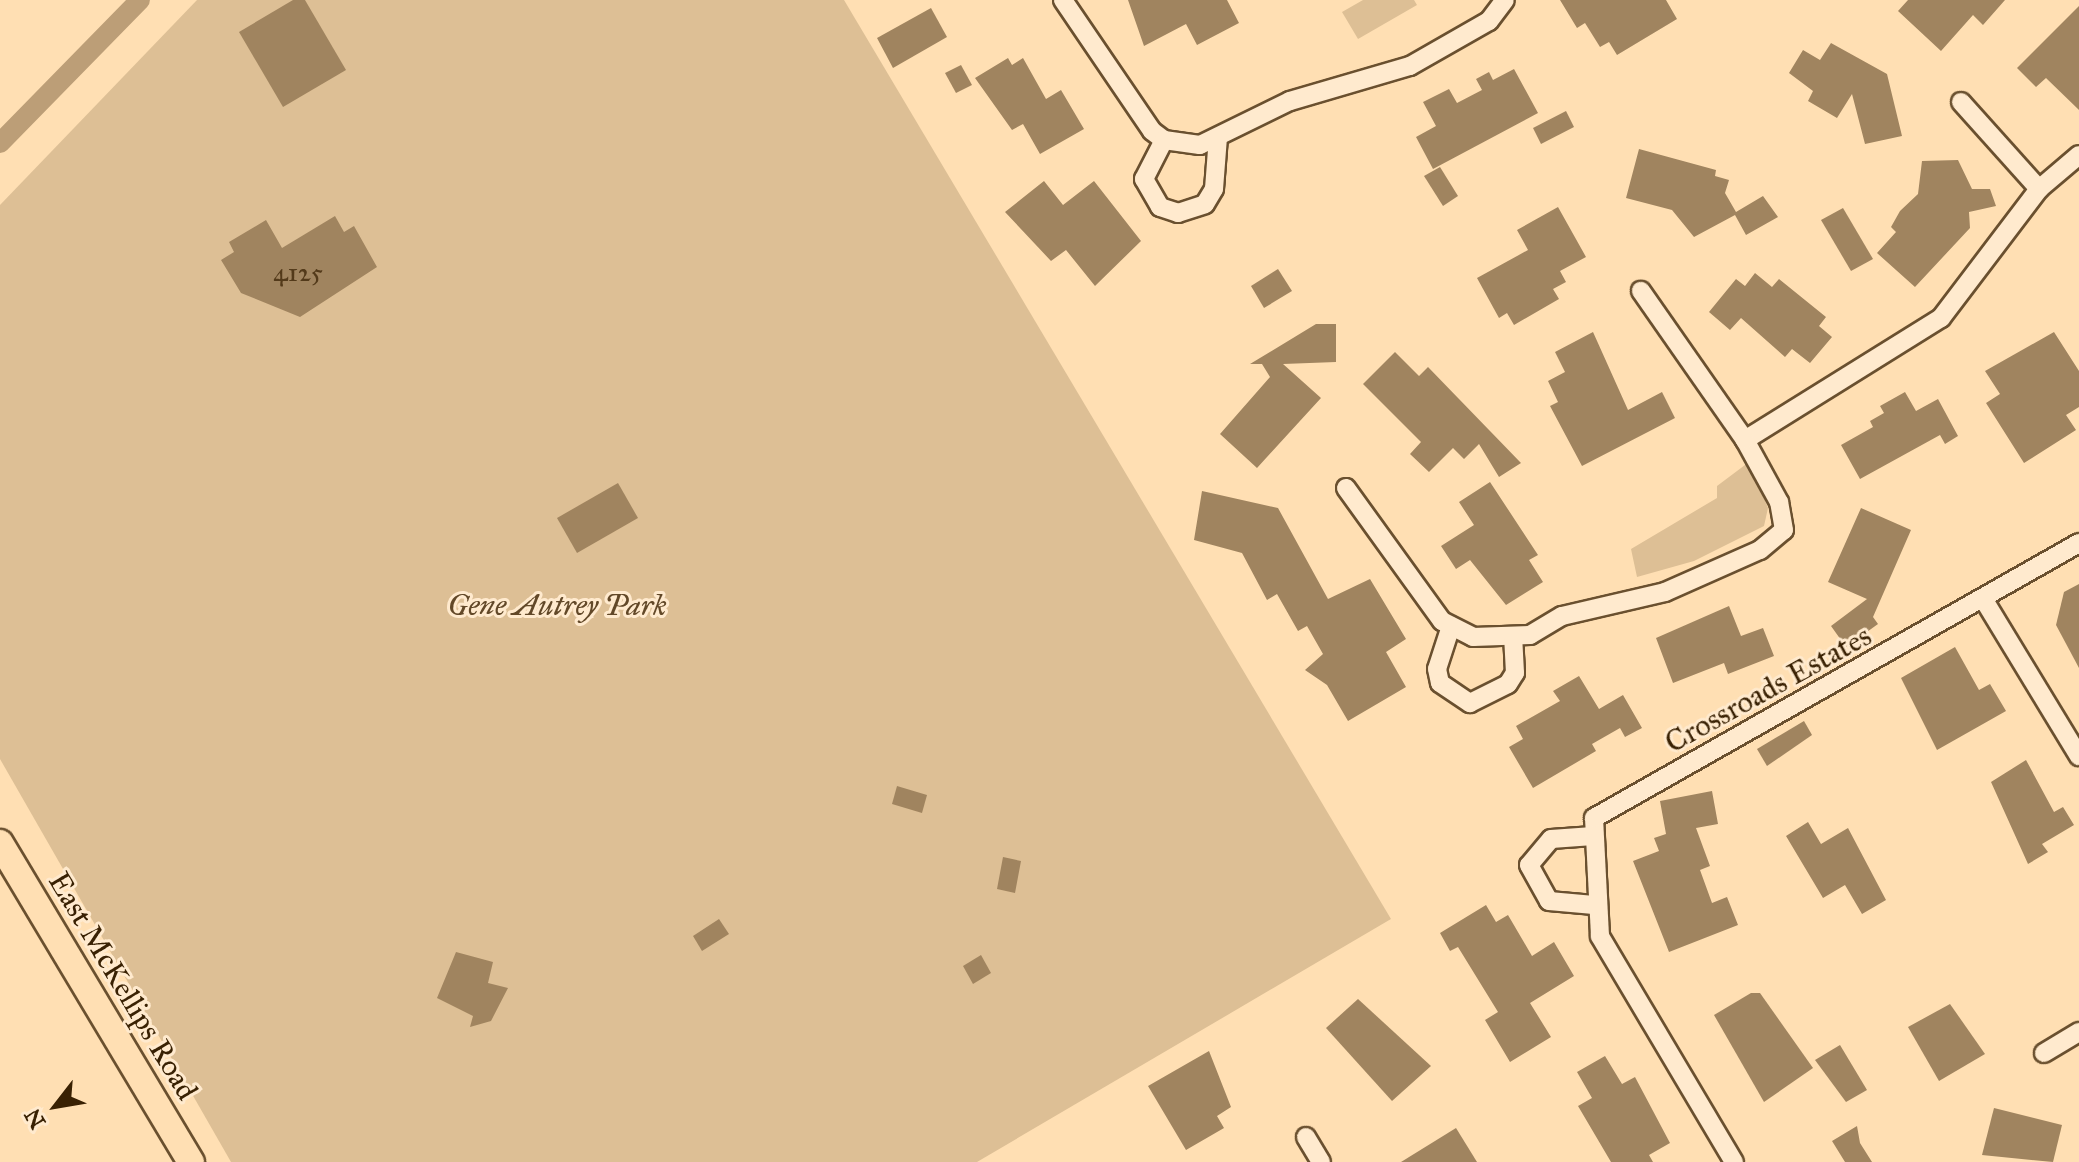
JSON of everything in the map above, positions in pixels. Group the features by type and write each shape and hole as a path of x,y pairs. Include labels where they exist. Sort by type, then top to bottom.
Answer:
{"main road":[{"name":"East McKellips Road","path":"0,843 191,1162"}],"street":[{"path":"1063,0 1077,30 1164,140 1200,145 1290,101 1410,66 1489,21 1505,0"},
{"path":"1961,102 2039,189"},
{"path":"1164,140 1144,179 1160,207 1178,213 1205,204 1214,189 1218,137"},
{"path":"1745,440 1941,318 2039,189 2079,155"},
{"path":"1346,488 1451,626 1473,637 1513,637 1609,600 1665,592 1760,550 1784,530 1779,502 1745,440 1641,291"},
{"name":"Crossroads Estates","path":"1593,836 1594,818 1984,600 2079,543"},
{"path":"1984,600 2079,756"},
{"path":"1451,626 1437,669 1440,683 1470,703 1508,684 1515,673 1513,637"},
{"path":"1594,905 1549,901 1529,865 1551,839 1593,836 1594,905 1600,936 1734,1162"},
{"path":"2044,1053 2079,1032"},
{"path":"1306,1137 1321,1162"}],"green space":[{"name":"Gene Autrey Park","path":"197,0 844,0 1391,919 977,1162 231,1162 0,759 0,205"},
{"path":"1363,0 1414,0 1417,5 1358,39 1342,12"},
{"path":"1749,462 1768,508 1764,526 1694,561 1637,577 1631,549 1717,498 1717,486"}],"building":[{"path":"293,0 305,0 346,70 283,107 239,32"},
{"path":"1128,0 1227,0 1239,23 1197,45 1186,24 1144,46"},
{"path":"1560,0 1666,0 1677,19 1617,55 1609,42 1600,47 1585,23 1577,28"},
{"path":"1908,0 2005,0 1983,25 1973,15 1941,51 1898,11"},
{"path":"2079,6 2079,110 2046,78 2036,87 2017,68"},
{"path":"931,8 947,37 893,68 877,38"},
{"path":"1831,43 1887,74 1902,136 1865,144 1852,94 1837,118 1808,101 1813,91 1789,73 1803,50 1820,60"},
{"path":"1008,58 1012,65 1023,58 1046,99 1061,90 1084,129 1040,154 1023,124 1012,130 975,78"},
{"path":"961,65 972,85 956,93 945,73"},
{"path":"1514,69 1538,113 1433,169 1416,137 1436,126 1423,102 1449,89 1457,103 1482,90 1476,79 1489,72 1493,80"},
{"path":"1566,111 1574,127 1541,144 1533,128"},
{"path":"1639,149 1716,170 1715,176 1729,180 1725,193 1736,212 1763,196 1778,217 1746,235 1735,215 1694,237 1672,210 1626,198"},
{"path":"1958,160 1972,189 1990,189 1996,206 1969,212 1970,228 1915,287 1877,253 1896,232 1891,227 1900,211 1918,194 1922,161"},
{"path":"1440,167 1458,196 1443,206 1424,176"},
{"path":"1044,181 1063,205 1094,181 1141,241 1095,286 1066,250 1051,261 1005,212"},
{"path":"1558,207 1586,257 1560,271 1566,282 1553,289 1559,299 1514,325 1507,313 1499,318 1477,278 1528,250 1517,230"},
{"path":"1843,208 1873,259 1851,271 1821,220"},
{"path":"335,216 344,232 354,226 377,267 300,317 241,293 221,260 234,252 229,242 266,220 282,248"},
{"path":"1278,269 1292,291 1264,308 1251,286"},
{"path":"1755,273 1772,287 1779,279 1826,317 1819,326 1832,337 1810,363 1792,349 1785,357 1741,318 1730,330 1709,312 1736,279 1745,286"},
{"path":"1316,324 1336,324 1336,362 1283,364 1321,398 1257,468 1220,434 1270,377 1262,364 1250,364"},
{"path":"1593,332 1628,410 1662,392 1675,418 1582,466 1550,406 1558,402 1548,381 1565,372 1555,352"},
{"path":"2054,332 2079,371 2079,407 2066,415 2076,430 2024,463 1986,403 2000,394 1985,371"},
{"path":"1395,352 1419,376 1428,367 1521,463 1499,477 1479,444 1464,459 1453,448 1429,472 1410,454 1421,442 1363,384"},
{"path":"1905,392 1916,411 1938,399 1958,436 1945,444 1940,435 1860,479 1841,445 1873,427 1870,421 1884,413 1880,406"},
{"path":"1490,482 1538,555 1529,560 1543,582 1506,605 1470,560 1456,569 1441,546 1474,525 1459,502"},
{"path":"618,483 638,518 577,553 557,518"},
{"path":"1202,491 1278,508 1328,599 1370,579 1406,639 1386,652 1406,687 1348,721 1327,685 1305,670 1323,654 1307,626 1298,631 1277,594 1267,600 1242,553 1194,540"},
{"path":"1861,508 1911,530 1873,617 1878,624 1846,647 1831,626 1867,599 1828,582"},
{"path":"2079,584 2079,668 2056,625 2064,592"},
{"path":"1729,606 1741,636 1763,628 1774,656 1728,674 1724,663 1673,683 1656,638"},
{"path":"1955,647 1979,690 1990,684 2006,711 1937,750 1901,678"},
{"path":"1579,676 1599,709 1623,695 1642,728 1625,737 1620,728 1592,744 1596,751 1533,788 1509,747 1523,739 1516,726 1560,701 1553,691"},
{"path":"1804,721 1812,735 1767,766 1757,749"},
{"path":"2026,760 2054,812 2063,807 2074,825 2042,844 2048,852 2028,864 1991,782"},
{"path":"897,786 927,795 922,813 892,804"},
{"path":"1712,791 1718,824 1696,828 1710,866 1700,870 1712,903 1727,897 1738,925 1669,952 1633,861 1659,851 1654,838 1666,834 1660,801"},
{"path":"1808,822 1821,844 1848,828 1886,900 1862,914 1845,885 1823,898 1786,836"},
{"path":"1003,857 1021,861 1015,893 997,889"},
{"path":"1486,905 1496,922 1508,915 1532,956 1554,942 1574,976 1530,1003 1551,1037 1510,1062 1485,1020 1498,1012 1458,947 1450,951 1440,933"},
{"path":"719,919 729,934 702,951 693,936"},
{"path":"456,952 493,962 488,983 508,988 491,1021 470,1027 473,1016 437,998"},
{"path":"981,955 991,973 973,984 963,966"},
{"path":"1751,993 1760,993 1813,1068 1764,1102 1714,1015"},
{"path":"1358,999 1431,1066 1392,1101 1326,1028"},
{"path":"1950,1004 1985,1054 1939,1081 1908,1027"},
{"path":"1840,1045 1867,1090 1846,1102 1815,1060"},
{"path":"1209,1051 1231,1107 1217,1116 1224,1128 1186,1150 1148,1086"},
{"path":"1605,1056 1622,1084 1635,1077 1670,1143 1649,1155 1653,1162 1611,1162 1578,1106 1592,1098 1577,1072"},
{"path":"1994,1108 2062,1125 2053,1162 1982,1155"},
{"path":"1857,1126 1860,1143 1872,1162 1845,1162 1832,1141"},
{"path":"1456,1128 1477,1162 1401,1162"}],"waterway":[{"path":"0,143 140,0"}]}
